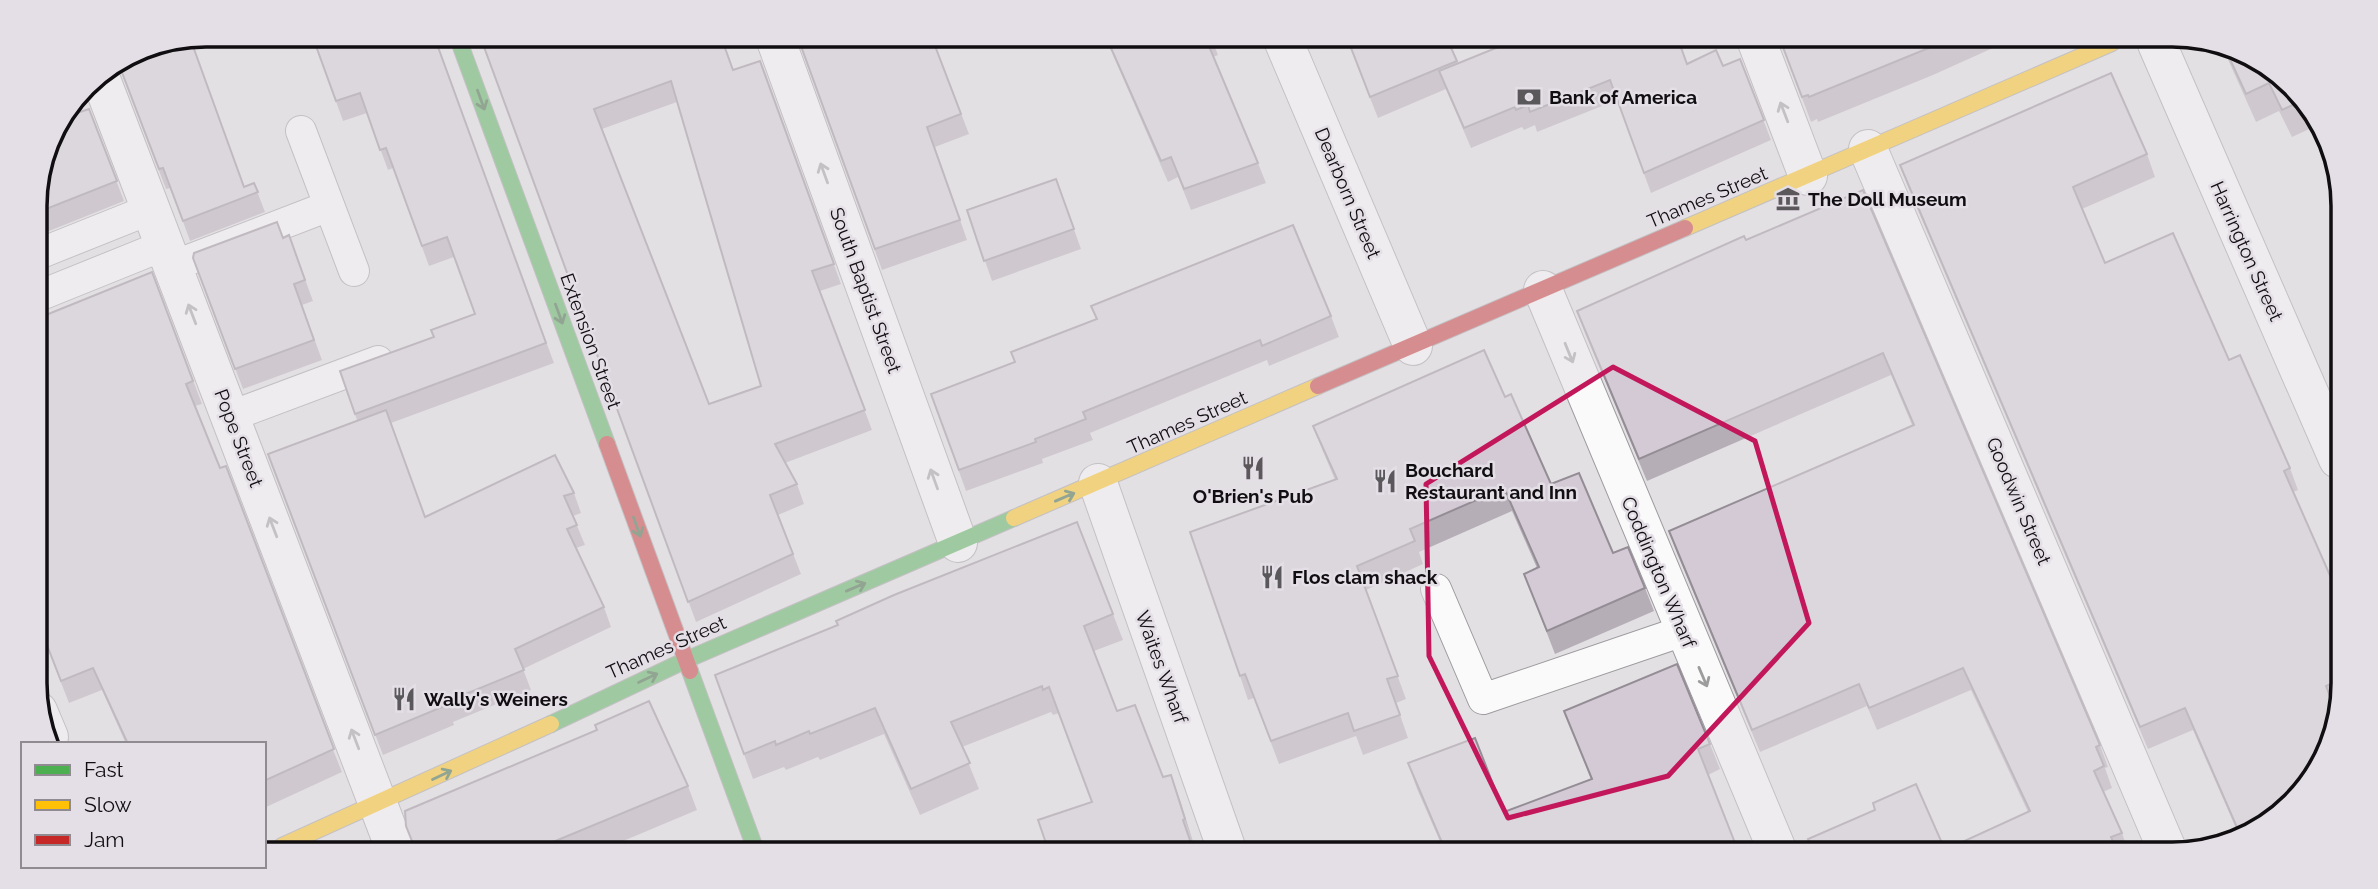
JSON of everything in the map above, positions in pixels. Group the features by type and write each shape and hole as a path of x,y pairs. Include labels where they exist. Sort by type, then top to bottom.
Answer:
{"main road":[{"name":"Thames Street","path":"291,842 686,660 1808,176 2098,47"},
{"name":"Extension Street","path":"461,48 753,842"}],"street":[{"name":"Dearborn Street","path":"1286,47 1413,346"},
{"path":"1759,47 1808,176"},
{"name":"Harrington Street","path":"2158,47 2331,443"},
{"name":"South Baptist Street","path":"779,48 958,543"},
{"name":"Pope Street","path":"100,97 151,209 393,842"},
{"name":"Goodwin Street","path":"1868,149 2163,841"},
{"name":"Coddington Wharf","path":"1543,290 1683,631 1773,841"},
{"name":"Waites Wharf","path":"1098,483 1224,841"}],"lane":[{"path":"301,131 354,271"},
{"path":"48,293 329,206"},
{"path":"48,250 151,209"},
{"path":"230,416 388,357"},
{"path":"1436,589 1483,699 1683,631"}],"highlighted area":[{"path":"1613,367 1755,441 1809,623 1668,776 1508,818 1429,656 1426,484"}],"building":[{"path":"1210,47 1258,163 1184,189 1171,157 1161,161 1111,48"},
{"path":"1351,47 1451,47 1457,61 1370,97"},
{"path":"1497,47 1681,47 1687,64 1716,50 1723,66 1740,59 1764,120 1644,173 1610,80 1530,112 1528,105 1516,110 1515,107 1464,128 1439,71"},
{"path":"1783,47 1931,47 1809,97 1802,97"},
{"path":"194,48 244,187 254,183 258,192 183,221 163,168 159,169 122,72 145,59 175,50"},
{"path":"317,48 438,48 546,343 355,414 340,371 434,337 431,330 475,314 447,237 422,246 386,148 380,150 360,93 336,101"},
{"path":"484,48 725,48 733,70 760,61 834,264 812,271 865,410 775,444 797,484 770,495 793,554 688,602","holes":["671,81 761,386 709,404 594,109"]},
{"path":"802,48 936,48 961,114 927,127 960,220 875,249"},
{"path":"2230,59 2260,74 2294,104 2282,110 2269,83 2246,94"},
{"path":"2111,73 2147,154 2073,187 2105,263 2173,233 2229,360 2240,355 2290,468 2284,471 2331,578 2331,683 2326,686 2330,695 2328,714 2319,744 2298,780 2284,795 2269,809 2242,825 2237,827 2185,708 2140,727 1900,165"},
{"path":"89,109 117,181 48,208 49,185 59,145 77,113"},
{"path":"1056,179 1074,229 984,261 967,210"},
{"path":"1863,190 2100,745 2096,747 2104,766 2094,771 2122,833 2111,837 2113,841 1964,841 2030,811 1963,668 1869,708 1859,684 1752,730 1669,531 1914,425 1883,353 1639,459 1577,311 1744,236 1746,240"},
{"path":"277,222 283,238 289,235 305,280 294,284 314,340 235,369 193,258 194,253"},
{"path":"1293,225 1331,316 1262,346 1260,340 1083,412 1086,419 1035,439 1036,442 959,470 931,394 1015,362 1011,352 1097,319 1091,306"},
{"path":"152,272 193,381 186,384 220,468 226,466 334,749 266,780 266,742 127,742 93,668 61,681 47,645 48,314"},
{"path":"1484,350 1505,397 1511,394 1551,484 1579,473 1613,553 1628,547 1645,588 1547,631 1524,574 1539,567 1504,488 1410,529 1415,541 1357,566 1398,676 1387,679 1400,715 1354,731 1348,713 1271,741 1245,674 1240,676 1190,532 1337,479 1313,426"},
{"path":"386,410 425,517 555,455 574,493 564,496 577,525 567,529 604,607 515,649 524,670 375,735 268,454"},
{"path":"1077,522 1113,614 1084,626 1117,711 1135,705 1163,777 1171,775 1190,842 1045,842 1038,820 1092,802 1049,687 1043,690 1042,686 951,722 970,763 911,789 875,708 810,734 809,731 776,745 775,741 744,754 715,675 838,625 836,621"},
{"path":"1677,664 1710,744 1698,749 1734,841 1441,841 1408,763 1475,738 1504,812 1592,779 1564,711"},
{"path":"649,701 688,786 553,842 412,842 406,826 405,811 597,730 595,725"},
{"path":"1916,784 1941,841 1809,841 1808,839 1875,810 1873,803"}],"traffic: fast":[{"path":"461,48 607,444"},
{"path":"551,724 686,660 1014,518"},
{"path":"690,671 753,842"}],"traffic: slow":[{"path":"1685,228 2103,47"},
{"path":"1014,518 1318,386"},
{"path":"291,842 551,724"}],"traffic: jam":[{"path":"1318,386 1685,228"},
{"path":"607,444 690,671"}],"place":[{"name":"Bank of America","path":"1529,97"},
{"name":"The Doll Museum","path":"1788,199"},
{"name":"O'Brien's Pub","path":"1253,468"},
{"name":"Bouchard Restaurant and Inn","path":"1385,481"},
{"name":"Flos clam shack","path":"1272,577"},
{"name":"Wally's Weiners","path":"404,699"}]}
